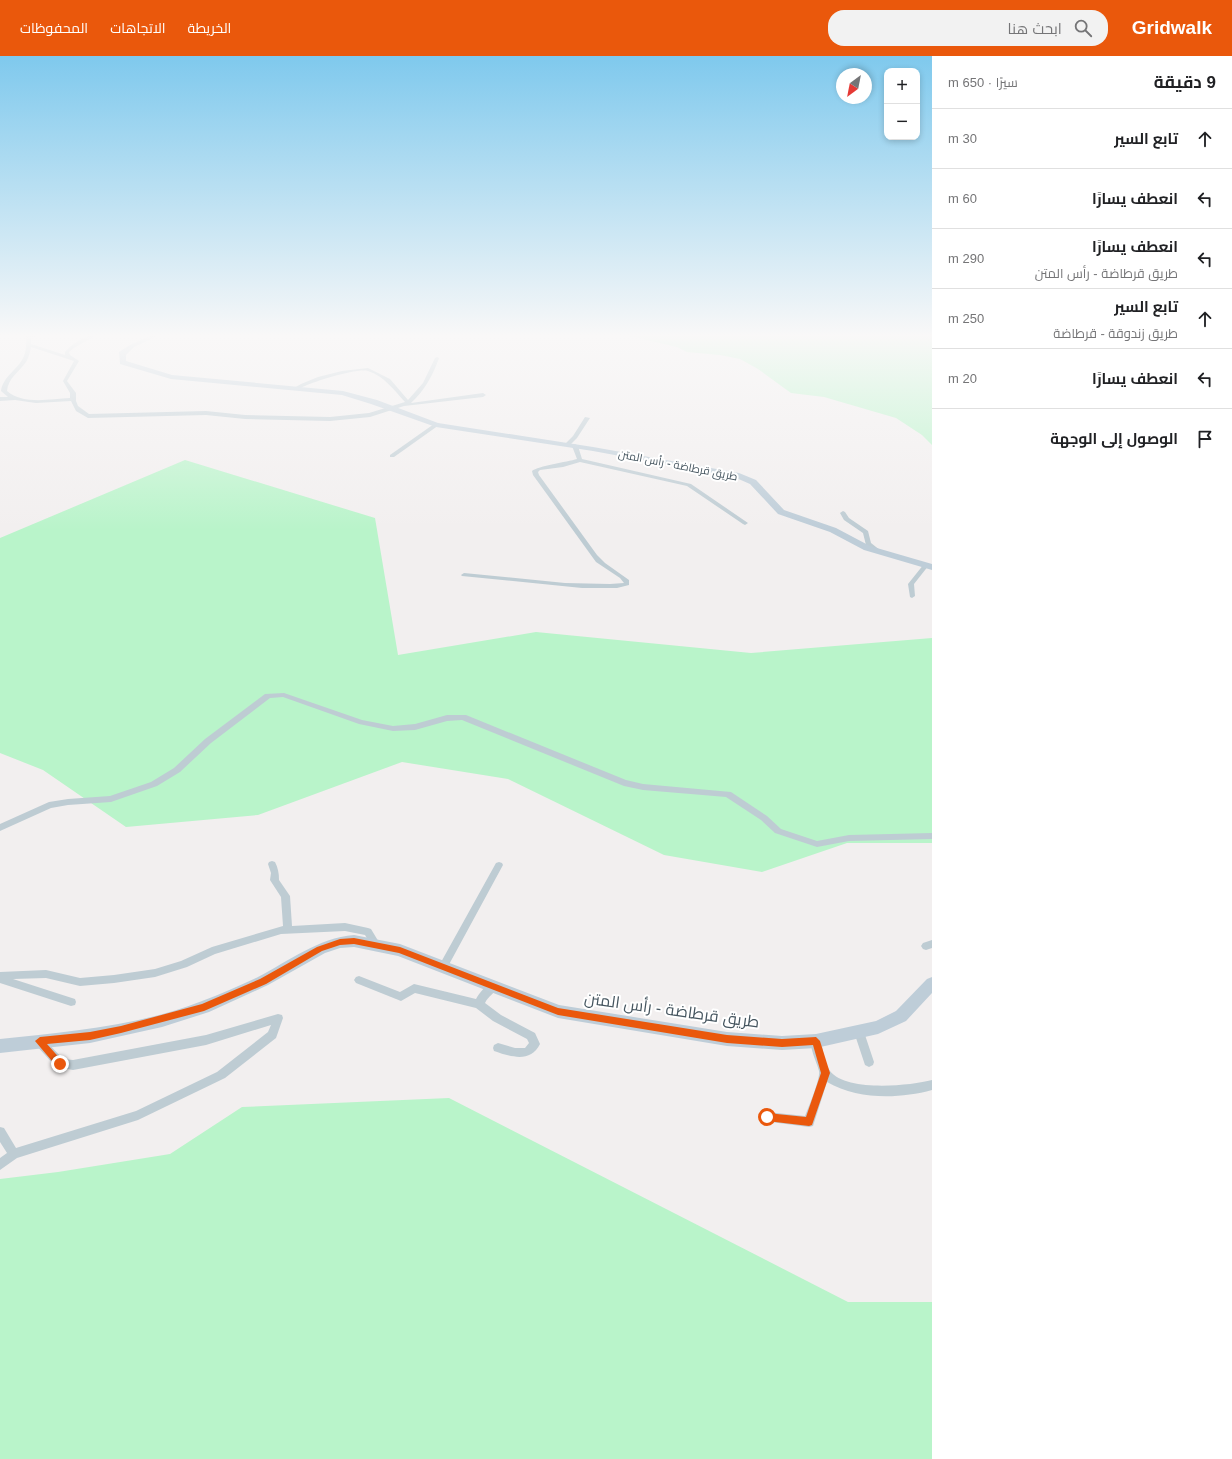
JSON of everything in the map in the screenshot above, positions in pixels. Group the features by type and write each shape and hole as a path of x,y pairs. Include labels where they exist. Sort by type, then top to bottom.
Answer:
{"main road":[{"name":"طريق قرطاضة - رأس المتن","path":"363,399 436,425 593,448 747,479 753,482 781,512 833,530 880,552 929,566"},
{"name":"طريق قرطاضة - رأس المتن","path":"0,1046 90,1036 162,1020 204,1007 235,995 320,949 340,942 354,941 400,950 443,966 492,987 558,1011 598,1019 727,1039 782,1043 816,1041 878,1027 901,1016 932,983"}],"street":[{"path":"37,399 59,399"},
{"path":"72,399 80,412 96,416 110,414 206,413 245,417 330,419 370,416 407,404 446,399"},
{"path":"403,399 407,404"},
{"path":"407,404 412,399"},
{"path":"580,460 571,445 587,418"},
{"path":"392,456 436,425"},
{"path":"464,575 496,576 548,583 590,586 622,586 627,584 627,581 622,576 602,565 594,558 591,550 536,475 535,471 538,468 563,465 580,460 689,486 745,523"},
{"path":"843,513 846,519 866,532 868,544 880,552"},
{"path":"912,596 911,584 929,566"},
{"path":"0,828 49,805 111,799 154,784 177,770 208,741 268,696 274,694 284,695 369,724 388,728 407,728 450,716 463,718 624,783 663,789 728,794 764,818 778,831 817,844 849,838 932,836"},
{"path":"272,864 276,872 274,880 285,896 288,930"},
{"path":"443,966 499,865"},
{"path":"0,978 46,974 80,982 155,973 184,964 212,951 281,930 345,927 368,932 375,944"},
{"path":"0,978 71,1002"},
{"path":"359,980 401,997 414,988 479,1004 506,1024 531,1036 535,1044 528,1052 515,1054 498,1048"},
{"path":"479,1004 483,996 492,987"},
{"path":"0,1165 14,1154 138,1115 221,1075 272,1035 278,1018 206,1040 73,1065 60,1064 40,1041"},
{"path":"860,1032 869,1062"},
{"path":"816,1041 825,1073 830,1079 837,1082 867,1090 909,1091 932,1085"},
{"path":"767,1117 809,1122 825,1073"},
{"path":"0,1132 14,1154"}],"green space":[{"path":"832,399 932,399 932,445 922,435 896,418"},
{"path":"185,460 375,518 398,655 536,632 751,653 932,638 932,843 847,843 762,872 664,855 508,779 402,762 258,815 126,827 43,770 0,753 0,538"},
{"path":"449,1098 848,1302 932,1302 932,1459 0,1459 0,1179 58,1172 170,1154 242,1107"}],"route":[{"path":"60,1064 40,1041 90,1036 121,1030 162,1020 204,1007 235,995 263,981 320,949 340,942 354,941 400,950 443,966 492,987 558,1011 598,1019 727,1039 782,1043 816,1041 825,1073 809,1122 767,1117"}]}
